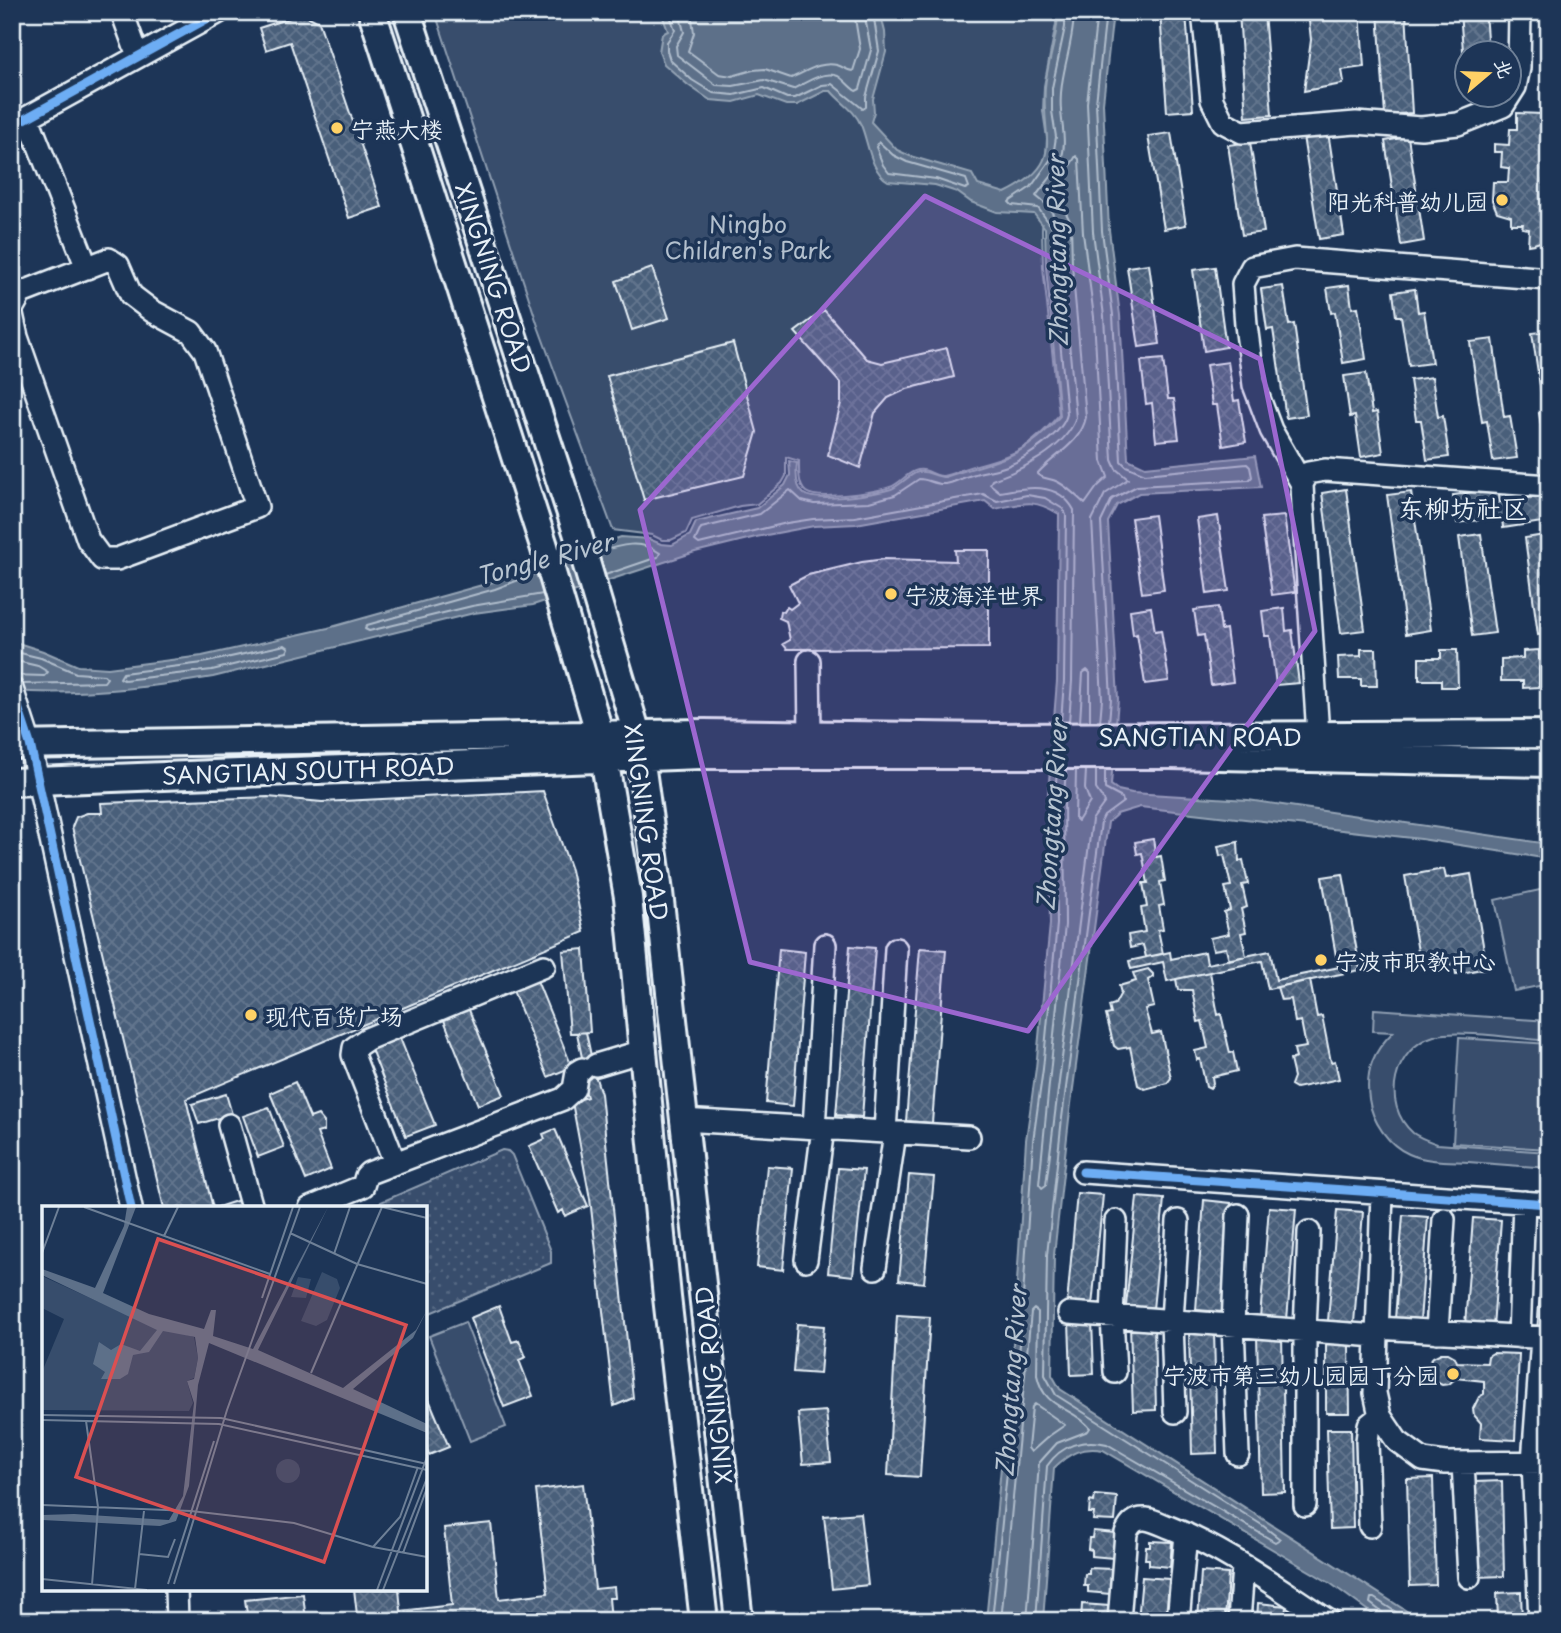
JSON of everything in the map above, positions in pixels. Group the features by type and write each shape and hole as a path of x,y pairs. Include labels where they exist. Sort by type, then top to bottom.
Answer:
{"main road":[{"name":"XINGNING ROAD","path":"372,12 544,546 602,746 628,897 667,1297 704,1621"},
{"name":"XINGNING ROAD","path":"407,12 577,532 639,745 739,1621"},
{"name":"SANGTIAN ROAD","path":"639,745 1171,745 1318,735 1549,734"},
{"name":"SANGTIAN ROAD","path":"602,746 810,735 991,747"},
{"name":"SANGTIAN SOUTH ROAD","path":"21,744 602,746"},
{"name":"SANGTIAN ROAD","path":"1171,745 1549,763"},
{"name":"SANGTIAN SOUTH ROAD","path":"12,782 602,746"}],"street":[{"path":"122,12 138,56"},
{"path":"87,268 20,122 219,12"},
{"path":"1203,12 1212,100 1223,122 1242,132 1356,123 1421,128 1458,124 1503,106 1515,87 1519,68 1520,12"},
{"path":"109,259 118,265 131,295 152,311 191,332 205,351 257,507 117,559 102,559 88,540 17,337 12,312 21,293 109,259"},
{"path":"1318,735 1302,484 1271,430 1254,385 1243,284 1252,267 1296,259 1549,279"},
{"path":"1302,484 1308,473 1325,470 1549,486"},
{"path":"809,661 810,735"},
{"path":"12,689 20,713 21,744 38,781 131,1206"},
{"path":"806,1260 818,1128 825,945"},
{"path":"875,1268 890,1132 896,948"},
{"path":"395,1163 353,1055 354,1048 366,1038 544,966"},
{"path":"315,1206 363,1186 369,1173 563,1099 574,1089 577,1072 643,1051"},
{"path":"682,1120 969,1137"},
{"path":"229,1125 250,1206"},
{"path":"1083,1172 1549,1204"},
{"path":"1382,1193 1376,1393 1380,1416 1397,1441 1423,1460 1464,1463 1541,1462"},
{"path":"1519,1337 1524,1202"},
{"path":"1238,1215 1233,1325 1238,1454"},
{"path":"1437,1332 1444,1219"},
{"path":"1175,1412 1172,1321 1178,1221"},
{"path":"1115,1372 1112,1317 1116,1222"},
{"path":"1305,1505 1305,1331 1309,1232"},
{"path":"1069,1314 1305,1331 1437,1332 1545,1338 1541,1462 1543,1584 1540,1621"},
{"path":"1370,1526 1367,1441 1369,1424 1380,1416"},
{"path":"1464,1463 1469,1577"},
{"path":"1119,1621 1126,1533 1129,1524 1148,1519 1186,1534 1329,1621"},
{"path":"1178,1621 1186,1534"},
{"path":"1239,1621 1243,1567"},
{"path":"176,1591 177,1621"}],"highlighted area":[{"path":"925,196 1260,359 1315,631 1028,1031 750,962 640,510"}],"green space":[{"name":"Ningbo Children's Park","path":"435,12 1056,12 1044,86 1043,111 1047,138 1042,230 1043,267 1059,415 1039,436 1021,449 947,475 940,476 918,470 883,489 847,495 812,495 803,489 799,461 786,457 786,476 782,483 757,504 740,506 692,520 686,533 671,540 613,530 539,329"},
{"path":"1549,888 1549,984 1514,991 1495,900"},
{"path":"1374,1009 1549,1021 1549,1041 1444,1034 1420,1042 1401,1064 1395,1093 1403,1121 1413,1133 1422,1138 1437,1144 1549,1152 1549,1168 1430,1160 1416,1157 1394,1145 1377,1124 1369,1099 1368,1079 1372,1062 1393,1032 1373,1031"},
{"path":"1459,1038 1549,1044 1549,1149 1453,1143"},
{"path":"502,1150 508,1151 551,1251 551,1263 427,1314 427,1206 378,1206 381,1202"},
{"path":"465,1322 506,1427 470,1441 429,1336"}],"water":[{"name":"Zhongtang River","path":"661,12 880,12 886,52 873,99 874,112 871,122 897,150 972,174 978,185 1005,193 1037,171 1044,160 1047,148 1045,87 1058,12 1113,12 1103,103 1109,230 1120,315 1128,459 1145,467 1255,456 1261,487 1139,493 1117,505 1108,522 1118,699 1111,785 1118,790 1132,793 1248,800 1549,844 1549,859 1421,839 1140,807 1117,814 1108,822 1054,1255 1052,1375 1060,1389 1422,1621 1382,1621 1330,1583 1103,1450 1089,1449 1065,1458 1054,1468 1043,1621 986,1621 1013,1344 1026,1140 1050,924 1048,794 1057,681 1059,514 1028,503 995,509 985,501 856,524 814,526 695,552 533,605 474,613 213,677 113,690 12,691 12,644 18,643 43,651 78,666 108,668 202,656 328,628 493,582 621,537 649,539 672,545 690,535 696,522 757,508 785,485 790,475 789,461 797,463 796,475 804,494 821,498 846,497 891,489 918,472 945,477 994,462 1020,450 1046,431 1060,416 1046,267 1045,228 1034,214 997,212 971,202 957,192 935,185 888,181 873,163 858,119 831,91 825,91 797,105 786,105 759,95 734,102 710,100 664,64 659,52 662,34 668,31"}],"building":[{"name":"宁燕大楼","path":"299,12 319,22 382,207 349,218 290,42 266,50 259,28 290,18 288,14"},
{"path":"1160,12 1186,12 1193,110 1167,112"},
{"path":"1239,12 1264,12 1272,115 1246,117"},
{"path":"1308,12 1360,12 1364,67 1342,70 1342,84 1304,91 1311,40"},
{"path":"1378,12 1406,12 1412,113 1385,115"},
{"path":"1460,12 1485,12 1487,38 1462,38"},
{"path":"1517,113 1542,114 1542,123 1549,123 1549,239 1528,245 1529,229 1522,228 1523,224 1511,224 1511,216 1497,212 1492,200 1493,182 1508,182 1509,168 1501,167 1502,152 1494,152 1494,144 1509,145 1510,129 1517,129"},
{"path":"1328,132 1344,235 1319,239 1303,136"},
{"path":"1171,133 1186,225 1164,229 1148,136"},
{"path":"1408,137 1424,241 1401,245 1385,141"},
{"path":"1250,142 1264,232 1242,235 1228,145"},
{"path":"1149,264 1160,344 1139,347 1127,267"},
{"path":"1215,267 1226,347 1204,351 1193,270"},
{"path":"652,268 669,318 632,330 616,281"},
{"path":"1349,285 1352,308 1358,307 1366,359 1343,363 1335,312 1331,313 1327,288"},
{"path":"1283,286 1289,325 1294,324 1307,415 1286,418 1273,329 1267,330 1261,289"},
{"path":"1415,289 1418,312 1424,311 1432,363 1409,366 1401,316 1396,316 1393,292"},
{"path":"824,310 867,359 882,363 947,348 954,377 907,389 888,398 875,413 860,468 828,455 841,403 841,384 795,332"},
{"path":"1549,331 1547,461 1539,413 1544,412 1532,333"},
{"path":"1493,339 1504,417 1510,416 1517,458 1493,461 1487,421 1482,422 1470,342"},
{"path":"733,343 757,432 744,476 644,500 607,376"},
{"path":"1163,359 1168,399 1174,399 1179,439 1156,441 1152,403 1146,404 1141,361"},
{"path":"1228,362 1234,401 1239,400 1246,442 1223,446 1217,405 1212,405 1206,365"},
{"path":"1366,373 1372,413 1377,412 1383,453 1361,457 1355,416 1350,417 1344,376"},
{"path":"1432,377 1438,417 1443,416 1449,457 1427,460 1421,420 1416,420 1410,380"},
{"path":"1346,489 1365,630 1341,633 1322,493"},
{"path":"1498,489 1500,502 1549,495 1549,521 1503,528 1502,517 1457,523 1453,495"},
{"path":"1411,492 1431,630 1406,634 1387,495"},
{"path":"1154,515 1164,590 1142,593 1131,518"},
{"path":"1218,516 1229,591 1207,594 1197,519"},
{"path":"1284,516 1295,592 1272,595 1261,518"},
{"path":"1481,534 1495,633 1472,636 1459,537"},
{"path":"1545,535 1549,564 1549,633 1538,635 1525,538"},
{"name":"宁波海洋世界","path":"955,550 989,550 989,648 787,649 783,644 790,640 786,621 779,618 780,611 784,612 787,607 790,609 798,603 789,585 808,575 862,562 885,559 956,561"},
{"path":"1151,607 1155,631 1161,630 1169,681 1145,684 1130,610"},
{"path":"1218,607 1221,630 1226,629 1233,682 1211,685 1204,635 1198,636 1194,610"},
{"path":"1284,608 1286,631 1292,630 1299,683 1276,685 1270,636 1265,636 1262,611"},
{"path":"1361,649 1376,649 1377,686 1361,686 1361,679 1339,679 1338,657 1361,656"},
{"path":"1441,650 1457,650 1458,687 1441,687 1441,680 1419,680 1419,658 1441,658"},
{"path":"1539,650 1539,687 1523,688 1523,681 1501,681 1501,659 1523,658 1523,651"},
{"name":"现代百货广场","path":"543,791 571,870 584,932 186,1099 213,1206 164,1206 72,827 76,817 87,813 102,813 101,803 268,797 322,802"},
{"path":"1153,839 1156,857 1161,856 1165,881 1160,882 1164,905 1159,906 1163,929 1158,930 1163,954 1146,957 1143,945 1130,948 1128,935 1145,932 1141,908 1147,907 1143,883 1148,883 1142,853 1137,854 1135,842"},
{"path":"1238,842 1239,861 1243,860 1248,884 1242,885 1247,907 1241,909 1246,932 1241,933 1246,956 1229,960 1226,948 1213,950 1210,938 1229,934 1224,912 1230,910 1225,887 1231,886 1224,855 1220,856 1218,846"},
{"path":"1444,869 1446,878 1471,874 1487,968 1456,974 1454,964 1421,969 1405,876"},
{"path":"1343,874 1359,963 1338,967 1322,877"},
{"path":"850,946 875,948 862,1117 836,1115"},
{"path":"920,948 946,950 932,1123 906,1121"},
{"path":"584,949 590,1032 570,1033 563,951"},
{"path":"779,949 805,952 793,1106 766,1103"},
{"path":"1270,951 1276,980 1359,963 1360,970 1268,989 1262,961 1167,981 1163,962 1131,969 1129,961 1170,952 1171,959 1205,952 1207,964"},
{"path":"1148,969 1153,974 1148,980 1154,1007 1145,1009 1152,1034 1161,1032 1171,1078 1167,1083 1145,1089 1138,1085 1130,1047 1118,1049 1114,1046 1106,1015 1111,1014 1109,1006 1115,1004 1121,993 1119,986 1136,981 1133,973"},
{"path":"1210,972 1218,1015 1221,1014 1237,1071 1212,1077 1210,1089 1206,1087 1200,1059 1197,1060 1195,1051 1208,1048 1202,1021 1198,1022 1192,990 1178,990 1176,979"},
{"path":"534,973 572,1067 548,1077 510,983"},
{"path":"1310,980 1317,1017 1322,1016 1331,1062 1335,1061 1339,1079 1296,1088 1291,1085 1294,1077 1290,1060 1296,1058 1294,1049 1306,1047 1301,1021 1295,1022 1291,999 1281,1000 1277,987"},
{"path":"467,1005 504,1095 478,1105 442,1015"},
{"path":"586,1032 595,1075 586,1077 577,1033"},
{"path":"400,1038 435,1125 406,1136 371,1049"},
{"path":"595,1075 601,1094 633,1398 614,1406 590,1199 572,1102 587,1097 582,1079"},
{"path":"295,1082 310,1118 318,1115 324,1122 324,1131 317,1133 331,1169 306,1180 270,1093"},
{"path":"226,1094 232,1114 199,1124 192,1104"},
{"path":"269,1107 284,1147 258,1157 243,1116"},
{"path":"555,1129 588,1206 565,1216 563,1210 558,1213 529,1146 545,1139 543,1134"},
{"path":"767,1166 793,1168 783,1270 757,1267"},
{"path":"838,1168 864,1170 853,1276 828,1273"},
{"path":"909,1175 934,1177 924,1283 899,1280"},
{"path":"1077,1193 1103,1195 1092,1306 1067,1304"},
{"path":"1137,1197 1164,1199 1153,1309 1126,1306"},
{"path":"242,1199 244,1206 221,1206"},
{"path":"1204,1200 1231,1203 1223,1312 1196,1310"},
{"path":"1269,1207 1296,1209 1287,1320 1260,1318"},
{"path":"1337,1210 1363,1212 1354,1323 1328,1321"},
{"path":"1403,1215 1428,1217 1420,1321 1395,1319"},
{"path":"1473,1218 1501,1220 1493,1327 1465,1325"},
{"path":"1545,1223 1549,1223 1549,1333 1537,1332"},
{"path":"499,1306 512,1342 519,1340 526,1357 519,1360 533,1396 504,1407 470,1318"},
{"path":"897,1315 930,1317 920,1477 888,1475"},
{"path":"1092,1321 1094,1374 1071,1375 1069,1322"},
{"path":"797,1324 824,1326 820,1374 793,1372"},
{"path":"1154,1325 1156,1410 1133,1411 1130,1326"},
{"path":"1189,1331 1214,1331 1217,1453 1192,1454"},
{"path":"1257,1336 1282,1336 1285,1492 1261,1493"},
{"path":"1326,1342 1349,1342 1350,1413 1326,1413"},
{"path":"1441,1353 1448,1353 1455,1357 1457,1362 1487,1363 1488,1356 1493,1353 1519,1354 1515,1440 1480,1438 1481,1423 1474,1415 1473,1409 1479,1397 1484,1394 1484,1381 1456,1378 1449,1384 1442,1385 1432,1380 1429,1362"},
{"path":"1549,1390 1549,1438 1544,1437"},
{"path":"427,1395 449,1447 429,1455 427,1450"},
{"path":"826,1411 831,1462 803,1464 798,1413"},
{"path":"1327,1429 1351,1429 1353,1528 1330,1529"},
{"path":"1433,1478 1436,1585 1410,1586 1407,1479"},
{"path":"1544,1480 1549,1480 1549,1575 1547,1575"},
{"path":"1502,1481 1504,1576 1477,1577 1475,1482"},
{"path":"583,1484 595,1589 614,1587 615,1598 609,1598 611,1621 308,1621 357,1615 354,1591 399,1591 401,1611 452,1605 444,1528 491,1523 499,1599 548,1593 536,1490"},
{"path":"1095,1495 1117,1497 1115,1521 1093,1520 1094,1513 1089,1513 1090,1501 1094,1502"},
{"path":"860,1513 868,1585 832,1589 824,1516"},
{"path":"1093,1531 1115,1533 1113,1558 1092,1556 1092,1550 1088,1549"},
{"path":"1150,1541 1172,1542 1170,1567 1149,1565 1149,1559 1145,1559 1146,1547 1150,1547"},
{"path":"1089,1568 1112,1569 1110,1594 1088,1592 1088,1586 1084,1586 1085,1574 1089,1574"},
{"path":"1201,1572 1228,1574 1225,1621 1198,1621"},
{"path":"1142,1577 1169,1579 1166,1621 1138,1621"},
{"path":"1521,1592 1522,1621 1498,1621 1497,1593"},
{"path":"303,1594 306,1621 248,1621 245,1600"},
{"path":"1258,1603 1286,1606 1285,1621 1257,1621"},
{"path":"1082,1604 1109,1606 1108,1621 1081,1621"}],"cycle path":[{"path":"12,126 219,12"},
{"path":"12,689 30,744 131,1206"},
{"path":"1083,1172 1549,1204"}],"place":[{"name":"宁燕大楼","path":"337,128"},
{"name":"阳光科普幼儿园","path":"1502,200"},
{"name":"宁波海洋世界","path":"891,594"},
{"name":"宁波市职教中心","path":"1321,960"},
{"name":"现代百货广场","path":"251,1015"},
{"name":"宁波市第三幼儿园园丁分园","path":"1453,1374"}],"district":[{"name":"东柳坊社区","path":"1463,507"}],"water label":[{"name":"Tongle River","path":"544,558"}]}
